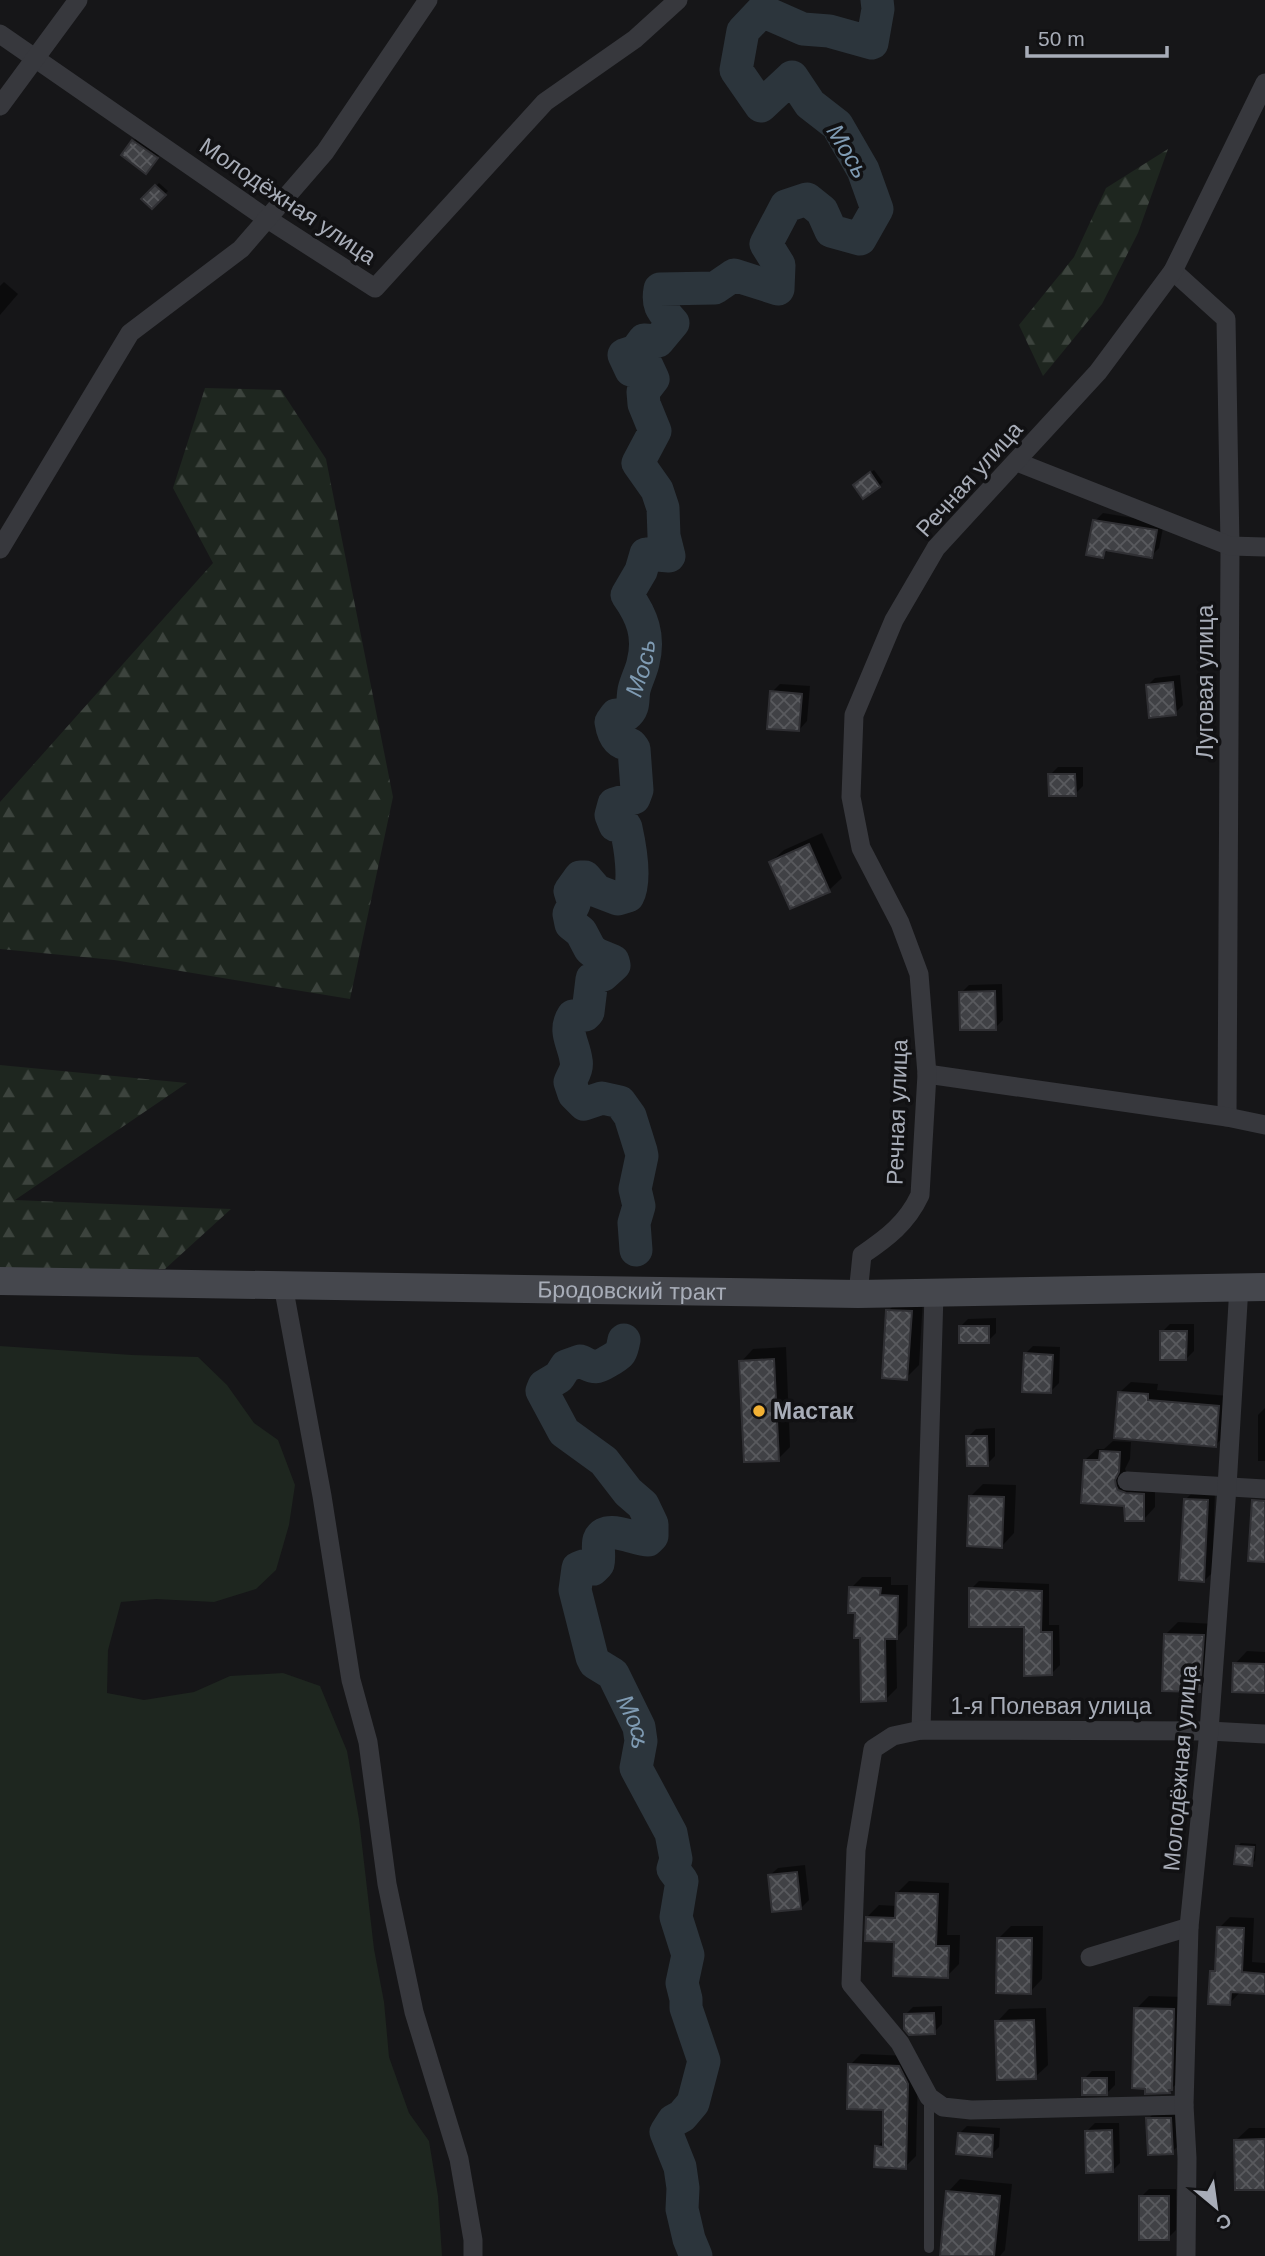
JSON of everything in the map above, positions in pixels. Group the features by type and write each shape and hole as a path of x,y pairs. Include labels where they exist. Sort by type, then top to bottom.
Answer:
{"main road":[{"name":"Бродовский тракт","path":"0,1281 858,1294 1252,1286"}],"street":[{"path":"0,106 78,0"},
{"path":"0,549 130,333 241,249 325,152 428,0"},
{"name":"Молодёжная улица","path":"0,34 266,218 374,288 545,102 635,40 678,0"},
{"name":"Речная улица","path":"858,1294 862,1255 904,1223 919,1195 928,1074 919,974 900,923 861,848 851,797 854,715 894,620 936,548 1098,372 1172,271 1265,83"},
{"name":"Луговая улица","path":"1172,271 1226,319 1230,546 1227,1117"},
{"path":"1017,462 1230,546 1265,547"},
{"path":"928,1074 1227,1117 1265,1125"},
{"path":"283,1285 322,1496 351,1681 368,1742 387,1884 414,2012 459,2159 473,2240 473,2256"},
{"name":"Молодёжная улица","path":"1186,2256 1184,2105 1189,1927 1209,1731 1227,1487 1252,1286"},
{"path":"921,1730 934,1294"},
{"path":"1128,1481 1265,1489"},
{"name":"1-я Полевая улица","path":"929,2097 900,2043 851,1984 856,1850 873,1749 893,1736 921,1730 1209,1731 1265,1734"},
{"path":"1090,1957 1189,1927"},
{"path":"929,2097 943,2107 971,2110 1184,2105"}],"lane":[{"path":"929,2097 929,2248"}],"green space":[{"path":"1168,149 1138,233 1102,304 1043,376 1019,325 1074,257 1106,188"},
{"path":"205,388 281,390 326,459 393,797 350,999 114,960 0,949 0,802 213,563 173,488"},
{"path":"0,1065 187,1083 15,1200 231,1209 165,1269 0,1269"},
{"path":"0,1346 198,1357 227,1385 254,1423 278,1440 295,1485 289,1525 276,1570 256,1589 214,1602 156,1599 121,1602 108,1650 107,1693 144,1700 194,1692 230,1676 283,1673 320,1686 347,1751 359,1819 389,2057 409,2113 429,2141 438,2196 442,2256 0,2256"}],"building":[{"path":"132,140 158,158 146,174 121,155"},
{"path":"155,185 166,195 152,209 141,199"},
{"path":"870,472 880,487 863,499 853,485"},
{"path":"1093,520 1157,530 1152,558 1105,550 1103,558 1086,555"},
{"path":"1173,682 1176,715 1149,718 1146,685"},
{"path":"770,691 802,694 799,731 767,729"},
{"path":"1048,774 1075,774 1076,796 1049,796"},
{"path":"809,844 830,892 790,909 769,862"},
{"path":"995,991 996,1030 960,1030 959,992"},
{"path":"886,1310 912,1311 907,1380 882,1378"},
{"path":"959,1326 989,1326 989,1343 959,1343"},
{"path":"1160,1331 1187,1331 1186,1360 1160,1360"},
{"path":"1024,1353 1053,1355 1051,1393 1022,1392"},
{"name":"Мастак","path":"774,1359 779,1461 744,1462 739,1361"},
{"path":"1118,1392 1148,1394 1148,1400 1219,1406 1216,1447 1114,1438"},
{"path":"966,1436 987,1436 988,1466 967,1466"},
{"path":"1100,1451 1120,1452 1116,1486 1118,1490 1126,1493 1144,1494 1144,1521 1125,1521 1124,1506 1081,1503 1084,1460 1099,1460"},
{"path":"969,1496 1004,1497 1002,1548 967,1546"},
{"path":"1184,1499 1208,1500 1204,1582 1179,1580"},
{"path":"1252,1500 1265,1501 1265,1562 1248,1561"},
{"path":"849,1587 881,1588 880,1595 898,1596 897,1639 885,1639 886,1701 861,1702 860,1638 854,1638 855,1613 848,1613"},
{"path":"969,1588 1042,1591 1041,1632 1052,1632 1052,1675 1024,1676 1024,1627 969,1627"},
{"path":"1164,1634 1204,1635 1200,1692 1162,1691"},
{"path":"1233,1663 1265,1664 1265,1693 1232,1692"},
{"path":"1236,1846 1254,1847 1252,1866 1234,1864"},
{"path":"797,1872 801,1909 772,1912 768,1875"},
{"path":"896,1893 938,1894 936,1946 949,1946 948,1978 893,1976 894,1942 865,1941 866,1917 895,1918"},
{"path":"1217,1927 1244,1928 1242,1972 1265,1974 1265,1994 1231,1992 1230,2005 1208,2004 1210,1971 1215,1971"},
{"path":"997,1938 1032,1938 1031,1994 996,1993"},
{"path":"1134,2008 1174,2009 1170,2093 1145,2094 1145,2089 1132,2088"},
{"path":"934,2013 935,2034 909,2035 904,2029 904,2014"},
{"path":"1034,2020 1036,2079 997,2080 995,2021"},
{"path":"848,2064 899,2066 908,2084 906,2169 874,2167 875,2146 883,2147 883,2110 847,2109"},
{"path":"1082,2078 1107,2078 1107,2095 1082,2095"},
{"path":"1146,2118 1171,2118 1173,2154 1148,2155"},
{"path":"1112,2130 1113,2172 1086,2173 1085,2131"},
{"path":"958,2133 993,2135 992,2157 956,2154"},
{"path":"1265,2139 1265,2190 1235,2190 1234,2140"},
{"path":"946,2191 1000,2196 994,2256 940,2256"},
{"path":"1139,2196 1169,2196 1169,2240 1139,2240"}],"waterway":[{"name":"Мось","path":"636,1250 634,1223 639,1206 635,1189 641,1151 630,1116 620,1102 602,1098 584,1104 574,1094 570,1082 576,1063 569,1032 573,1016 585,1015 588,1012 592,979 603,975 614,965 613,961 590,949 581,932 571,924 569,914 574,904 570,891 580,877 585,877 597,891 618,899 628,896 632,882 626,828 615,825 611,815 614,804 634,798 637,790 634,749 617,738 611,722 616,715 626,715 631,710 645,653 643,627 627,595 641,571 646,554 669,556 664,536 663,508 657,490 638,463 655,431 644,404 643,392 653,379 647,366 631,370 624,355 636,351 644,340 658,341 673,323 661,307 660,289 715,288 734,275 778,289 779,265 766,244 786,206 807,199 822,211 831,231 860,239 877,209 863,170 837,125 810,104 792,77 761,106 736,70 743,31 762,11 803,29 829,31 872,43 877,0"},
{"name":"Мось","path":"624,1340 621,1352 615,1357 596,1367 580,1361 566,1366 559,1377 544,1386 542,1391 564,1432 604,1461 628,1492 643,1505 652,1524 652,1536 648,1540 614,1533 602,1535 598,1542 598,1564 593,1569 583,1566 578,1568 575,1590 592,1657 595,1663 613,1674 639,1727 641,1741 636,1768 671,1833 676,1859 673,1869 682,1881 676,1917 688,1955 682,1983 686,2008 704,2061 693,2103 682,2116 673,2121 666,2132 680,2167 682,2209 696,2256"}],"place":[{"name":"Мастак","path":"759,1411"}]}
